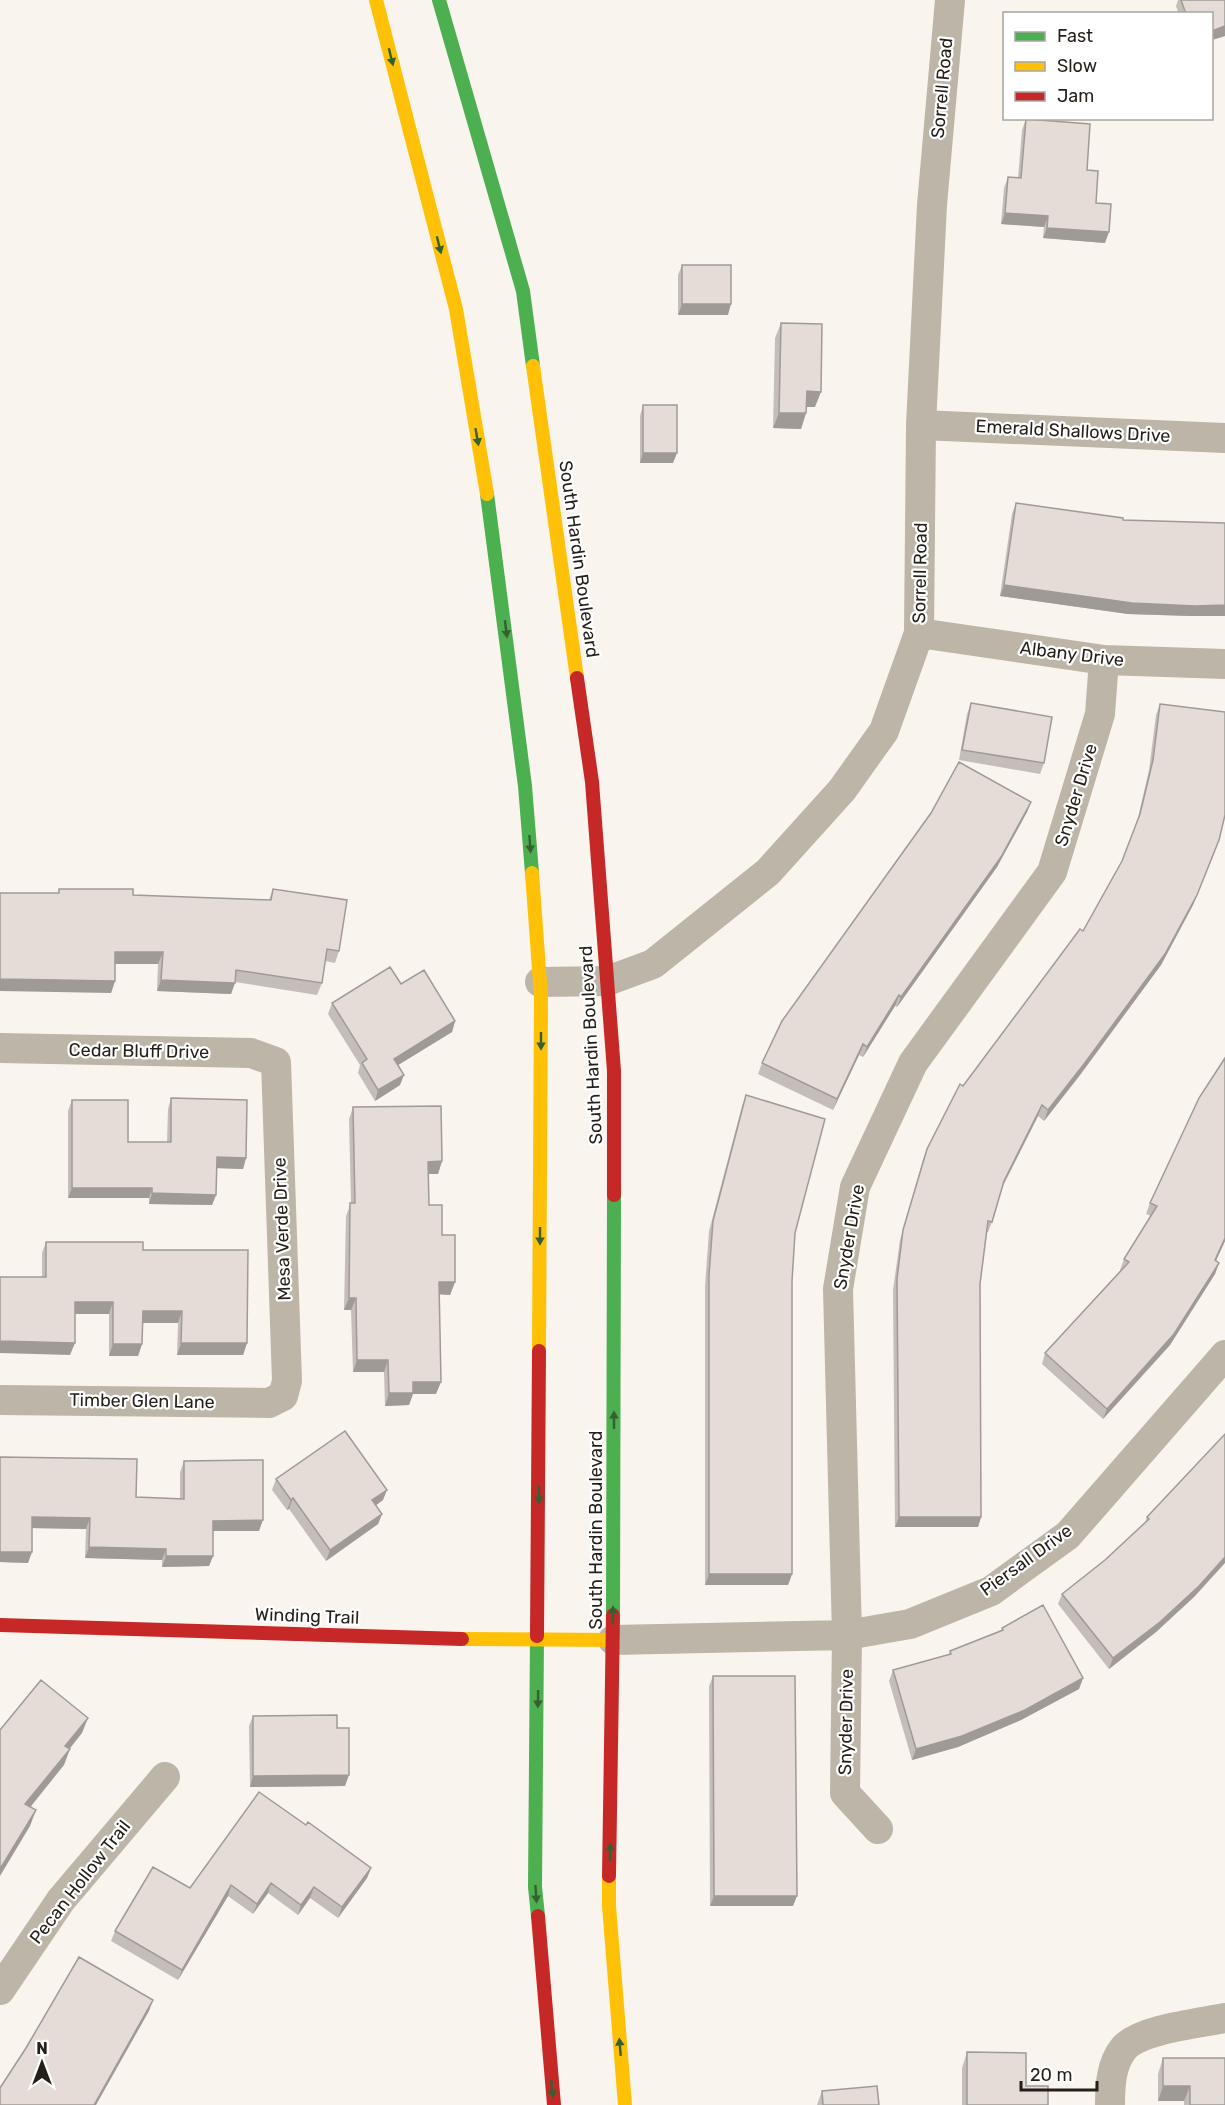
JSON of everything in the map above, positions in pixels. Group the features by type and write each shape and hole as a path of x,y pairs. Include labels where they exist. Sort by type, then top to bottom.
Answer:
{"main road":[{"path":"376,0 456,309 494,532 525,786 540,982 535,1887 554,2105"},
{"name":"South Hardin Boulevard","path":"439,0 523,291 592,782 614,1082 613,1640 609,1906 625,2105"},
{"name":"Winding Trail","path":"0,1625 538,1641 613,1640"}],"street":[{"name":"Sorrell Road","path":"540,982 607,981 653,964 768,872 828,807 884,731 919,633 921,424 932,205 950,0"},
{"name":"Emerald Shallows Drive","path":"921,424 1225,438"},
{"name":"Albany Drive","path":"919,633 1104,660 1225,664"},
{"name":"Snyder Drive","path":"878,1829 845,1793 847,1635 838,1289 855,1188 913,1063 1053,872 1100,714 1104,660"},
{"name":"Cedar Bluff Drive","path":"0,1048 251,1053 276,1062"},
{"name":"Mesa Verde Drive","path":"276,1062 287,1381 283,1396"},
{"name":"Piersall Drive","path":"613,1640 847,1635 910,1624 991,1591 1068,1534 1225,1355"},
{"name":"Timber Glen Lane","path":"0,1400 269,1403 283,1396"},
{"name":"Pecan Hollow Trail","path":"0,1990 61,1900 165,1777"},
{"path":"1110,2095 1114,2066 1125,2047 1140,2037 1225,2018"}],"building":[{"path":"1181,0 1225,0 1225,26 1213,31 1213,12 1185,12"},
{"path":"1026,120 1090,124 1087,170 1098,171 1096,203 1111,204 1109,232 1047,228 1048,216 1005,213 1008,177 1021,178"},
{"path":"682,265 731,265 731,304 682,304"},
{"path":"781,323 822,324 821,392 807,391 806,413 779,413"},
{"path":"643,405 677,405 677,453 643,453"},
{"path":"1016,503 1123,518 1123,520 1225,523 1225,605 1132,603 1004,585"},
{"path":"971,703 1052,717 1044,763 962,750"},
{"path":"1160,704 1225,712 1225,815 1219,840 1197,895 1165,954 1048,1110 1042,1105 1004,1181 992,1222 988,1221 980,1284 981,1517 899,1517 897,1279 903,1230 927,1149 960,1084 963,1086 1080,929 1083,931 1122,861 1140,814 1153,760"},
{"path":"959,762 1031,802 1001,857 901,997 899,995 867,1047 863,1044 837,1099 762,1063 782,1021 931,813"},
{"path":"59,889 133,889 133,895 271,900 273,889 347,900 339,951 327,949 322,983 236,970 235,983 161,980 163,952 115,952 115,981 0,979 0,893 59,893"},
{"path":"390,967 401,984 424,970 455,1021 394,1059 404,1075 378,1090 362,1063 367,1059 332,1003"},
{"path":"1225,1058 1225,1238 1215,1260 1219,1263 1174,1334 1107,1409 1045,1353 1129,1262 1124,1259 1157,1206 1150,1203 1199,1098"},
{"path":"746,1095 825,1119 795,1233 792,1281 792,1574 709,1574 709,1275 713,1221"},
{"path":"171,1098 247,1100 246,1158 217,1157 216,1195 152,1193 152,1188 72,1188 72,1100 128,1100 128,1142 171,1142"},
{"path":"441,1106 442,1161 428,1162 429,1205 442,1205 442,1235 455,1235 455,1282 439,1282 441,1382 413,1382 413,1393 389,1393 388,1360 357,1360 356,1298 349,1298 350,1203 355,1203 353,1107"},
{"path":"46,1242 143,1242 143,1250 248,1250 247,1343 181,1343 182,1311 143,1311 142,1344 113,1344 113,1302 75,1302 75,1343 0,1341 0,1277 46,1277"},
{"path":"345,1431 387,1490 372,1500 382,1514 330,1550 293,1498 291,1500 276,1479"},
{"path":"1225,1434 1225,1557 1199,1586 1160,1622 1113,1658 1062,1594 1105,1560 1149,1519 1147,1517"},
{"path":"0,1457 137,1459 136,1497 184,1499 184,1461 263,1460 263,1520 213,1521 213,1556 166,1556 166,1549 89,1547 90,1518 32,1517 32,1552 0,1552"},
{"path":"1043,1605 1083,1678 1025,1710 962,1736 916,1749 893,1670 951,1654 950,1651 1003,1630 1002,1628"},
{"path":"713,1676 795,1676 797,1896 714,1896"},
{"path":"41,1680 88,1718 65,1746 70,1749 25,1804 36,1810 0,1869 0,1730"},
{"path":"337,1715 337,1728 349,1728 349,1775 253,1776 253,1716"},
{"path":"259,1792 306,1825 308,1822 371,1868 342,1907 314,1887 301,1905 271,1883 257,1904 231,1885 182,1970 115,1931 153,1867 190,1888"},
{"path":"79,1957 153,2000 94,2105 0,2105 0,2088"},
{"path":"967,2052 1026,2053 1026,2086 1048,2086 1048,2105 967,2105"},
{"path":"1163,2058 1225,2058 1225,2105 1190,2105 1190,2086 1163,2086"},
{"path":"877,2086 879,2105 823,2105 822,2091"}],"traffic: fast":[{"path":"439,0 523,291 533,366"},
{"path":"487,494 525,786 532,873"},
{"path":"613,1615 614,1195"},
{"path":"537,1636 535,1887 538,1916"}],"traffic: slow":[{"path":"376,0 456,309 487,494"},
{"path":"533,366 577,678"},
{"path":"532,873 541,997 539,1351"},
{"path":"462,1639 613,1640"},
{"path":"609,1876 609,1906 625,2105"}],"traffic: jam":[{"path":"577,678 592,782 614,1071 614,1195"},
{"path":"537,1636 539,1351"},
{"path":"609,1876 613,1615"},
{"path":"0,1625 462,1639"},
{"path":"538,1916 554,2105"}]}
